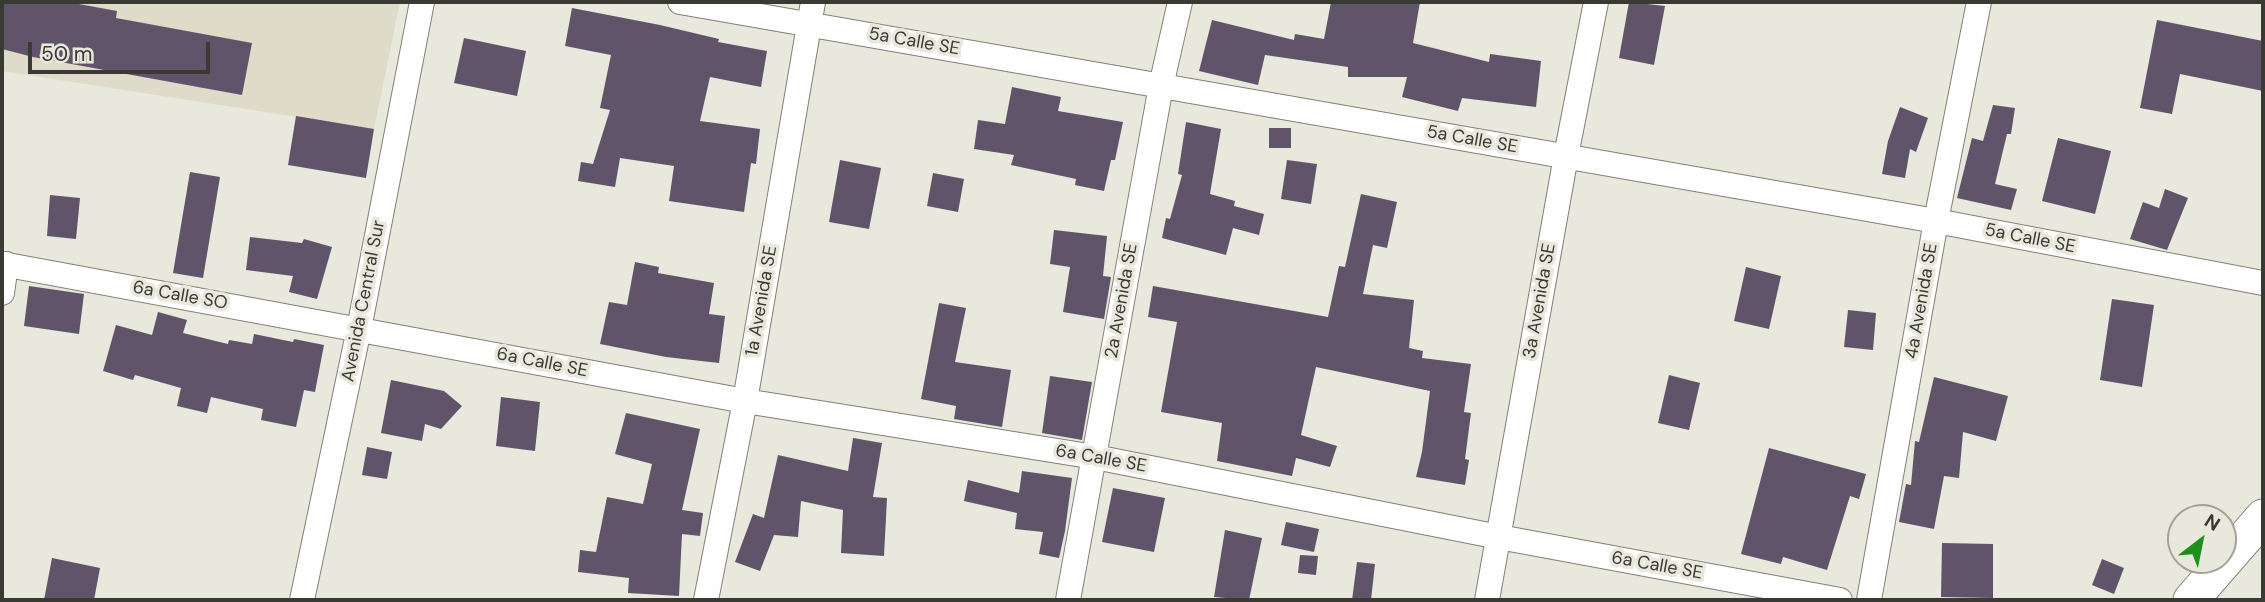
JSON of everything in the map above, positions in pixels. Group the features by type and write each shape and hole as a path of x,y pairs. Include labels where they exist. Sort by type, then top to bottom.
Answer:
{"main road":[{"path":"2191,600 2263,517"},
{"path":"2221,600 2263,550"}],"street":[{"name":"Avenida Central Sur","path":"302,600 359,329 422,2"},
{"name":"5a Calle SE","path":"680,2 811,13 1161,86 1936,221 2263,284"},
{"name":"2a Avenida SE","path":"1068,600 1161,86 1180,2"},
{"name":"3a Avenida SE","path":"1487,600 1596,2"},
{"name":"4a Avenida SE","path":"1870,600 1936,221 1979,2"},
{"name":"1a Avenida SE","path":"706,600 745,401 811,13"},
{"name":"6a Calle SO","path":"4,264 359,329"},
{"path":"2,293 4,264"},
{"name":"6a Calle SE","path":"359,329 745,401 1095,457 1499,537 1840,600"}],"shaded area":[{"path":"2,2 400,2 374,129 2,71"}],"building":[{"path":"2,2 68,2 117,11 116,18 252,43 242,95 2,49"},
{"path":"1331,2 1420,2 1413,43 1489,62 1490,54 1541,61 1536,107 1462,98 1458,111 1402,97 1407,77 1348,77 1348,67 1265,55 1258,85 1199,71 1212,20 1294,40 1295,34 1324,39"},
{"path":"1629,2 1665,6 1654,65 1619,58"},
{"path":"572,8 660,25 719,39 718,42 767,51 761,87 710,77 700,121 760,129 756,164 751,163 744,212 669,201 674,166 620,158 615,187 578,181 581,162 593,164 610,110 600,108 611,55 565,46"},
{"path":"2157,20 2263,41 2263,91 2180,74 2172,114 2140,108"},
{"path":"464,38 526,51 517,96 454,83"},
{"path":"1012,87 1061,97 1058,111 1123,122 1115,160 1111,160 1104,191 1075,185 1076,179 1011,165 1014,155 974,149 978,120 1005,124"},
{"path":"1993,105 2015,108 2011,134 2007,134 1995,184 2017,189 2011,210 1957,198 1972,138 1983,141"},
{"path":"1900,107 1928,118 1916,152 1910,149 1905,178 1882,174 1888,141"},
{"path":"296,116 374,129 366,178 288,165"},
{"path":"1186,122 1221,129 1210,194 1235,201 1234,206 1264,214 1259,235 1233,228 1226,255 1162,238 1166,218 1170,219 1182,175 1178,174"},
{"path":"1269,128 1291,128 1291,148 1269,148"},
{"path":"2058,138 2111,151 2095,214 2042,201"},
{"path":"840,160 881,168 869,229 829,222"},
{"path":"1287,160 1317,164 1311,204 1281,199"},
{"path":"190,172 220,177 203,278 173,273"},
{"path":"933,173 964,179 958,212 927,206"},
{"path":"2165,189 2188,198 2167,250 2130,239 2143,202 2159,208"},
{"path":"1361,194 1397,202 1387,248 1373,245 1363,294 1414,300 1409,348 1423,351 1422,358 1471,364 1464,412 1471,413 1465,459 1469,460 1465,485 1416,477 1430,391 1316,367 1301,435 1337,446 1330,467 1296,458 1292,476 1217,461 1222,423 1161,412 1177,322 1148,317 1153,286 1328,317 1339,266 1345,267"},
{"path":"50,195 80,198 76,239 47,236"},
{"path":"1054,230 1107,236 1103,276 1111,277 1104,319 1063,312 1070,267 1050,264"},
{"path":"250,237 302,243 304,239 332,247 317,299 289,292 293,276 246,270"},
{"path":"635,262 659,267 658,273 714,283 709,314 725,316 719,363 666,357 600,344 609,302 627,305"},
{"path":"1746,267 1781,276 1769,329 1734,321"},
{"path":"29,286 84,294 79,334 24,326"},
{"path":"2112,299 2154,305 2142,387 2100,380"},
{"path":"939,303 966,308 955,362 1011,370 1002,427 954,419 956,406 921,399"},
{"path":"1848,310 1876,313 1873,350 1844,347"},
{"path":"158,312 187,320 183,333 228,344 229,340 252,344 254,334 324,345 315,392 304,390 296,427 261,420 263,409 211,397 207,413 177,406 181,388 135,375 133,380 103,371 116,325 152,335"},
{"path":"1669,375 1700,383 1689,430 1658,423"},
{"path":"1050,376 1092,382 1082,440 1042,433"},
{"path":"1934,377 2008,396 1996,441 1963,432 1959,478 1944,476 1934,529 1899,522 1906,484 1911,485 1915,441 1919,442"},
{"path":"391,380 444,391 462,406 441,429 425,424 422,441 381,433"},
{"path":"501,397 540,402 535,451 496,446"},
{"path":"626,413 700,429 682,510 703,513 700,536 682,534 679,596 628,593 629,578 578,572 580,550 596,552 607,497 643,504 652,464 615,454"},
{"path":"853,438 882,443 873,497 887,498 884,556 841,553 843,510 801,501 798,537 774,535 760,571 735,562 753,514 764,518 778,455 848,471"},
{"path":"367,447 392,452 387,479 362,475"},
{"path":"1769,448 1866,474 1859,499 1850,496 1827,570 1783,557 1781,564 1741,554"},
{"path":"1022,471 1072,478 1059,558 1039,554 1043,532 1015,529 1017,513 964,501 968,480 1019,493"},
{"path":"1113,488 1165,498 1154,552 1102,542"},
{"path":"1286,522 1319,529 1314,552 1281,545"},
{"path":"1225,530 1262,538 1249,600 1214,597"},
{"path":"1942,543 1993,544 1993,598 1941,597"},
{"path":"1300,555 1318,556 1316,575 1298,573"},
{"path":"52,558 100,568 94,600 44,600"},
{"path":"2102,559 2124,568 2114,594 2092,585"},
{"path":"1357,562 1375,564 1371,600 1352,600"}]}
